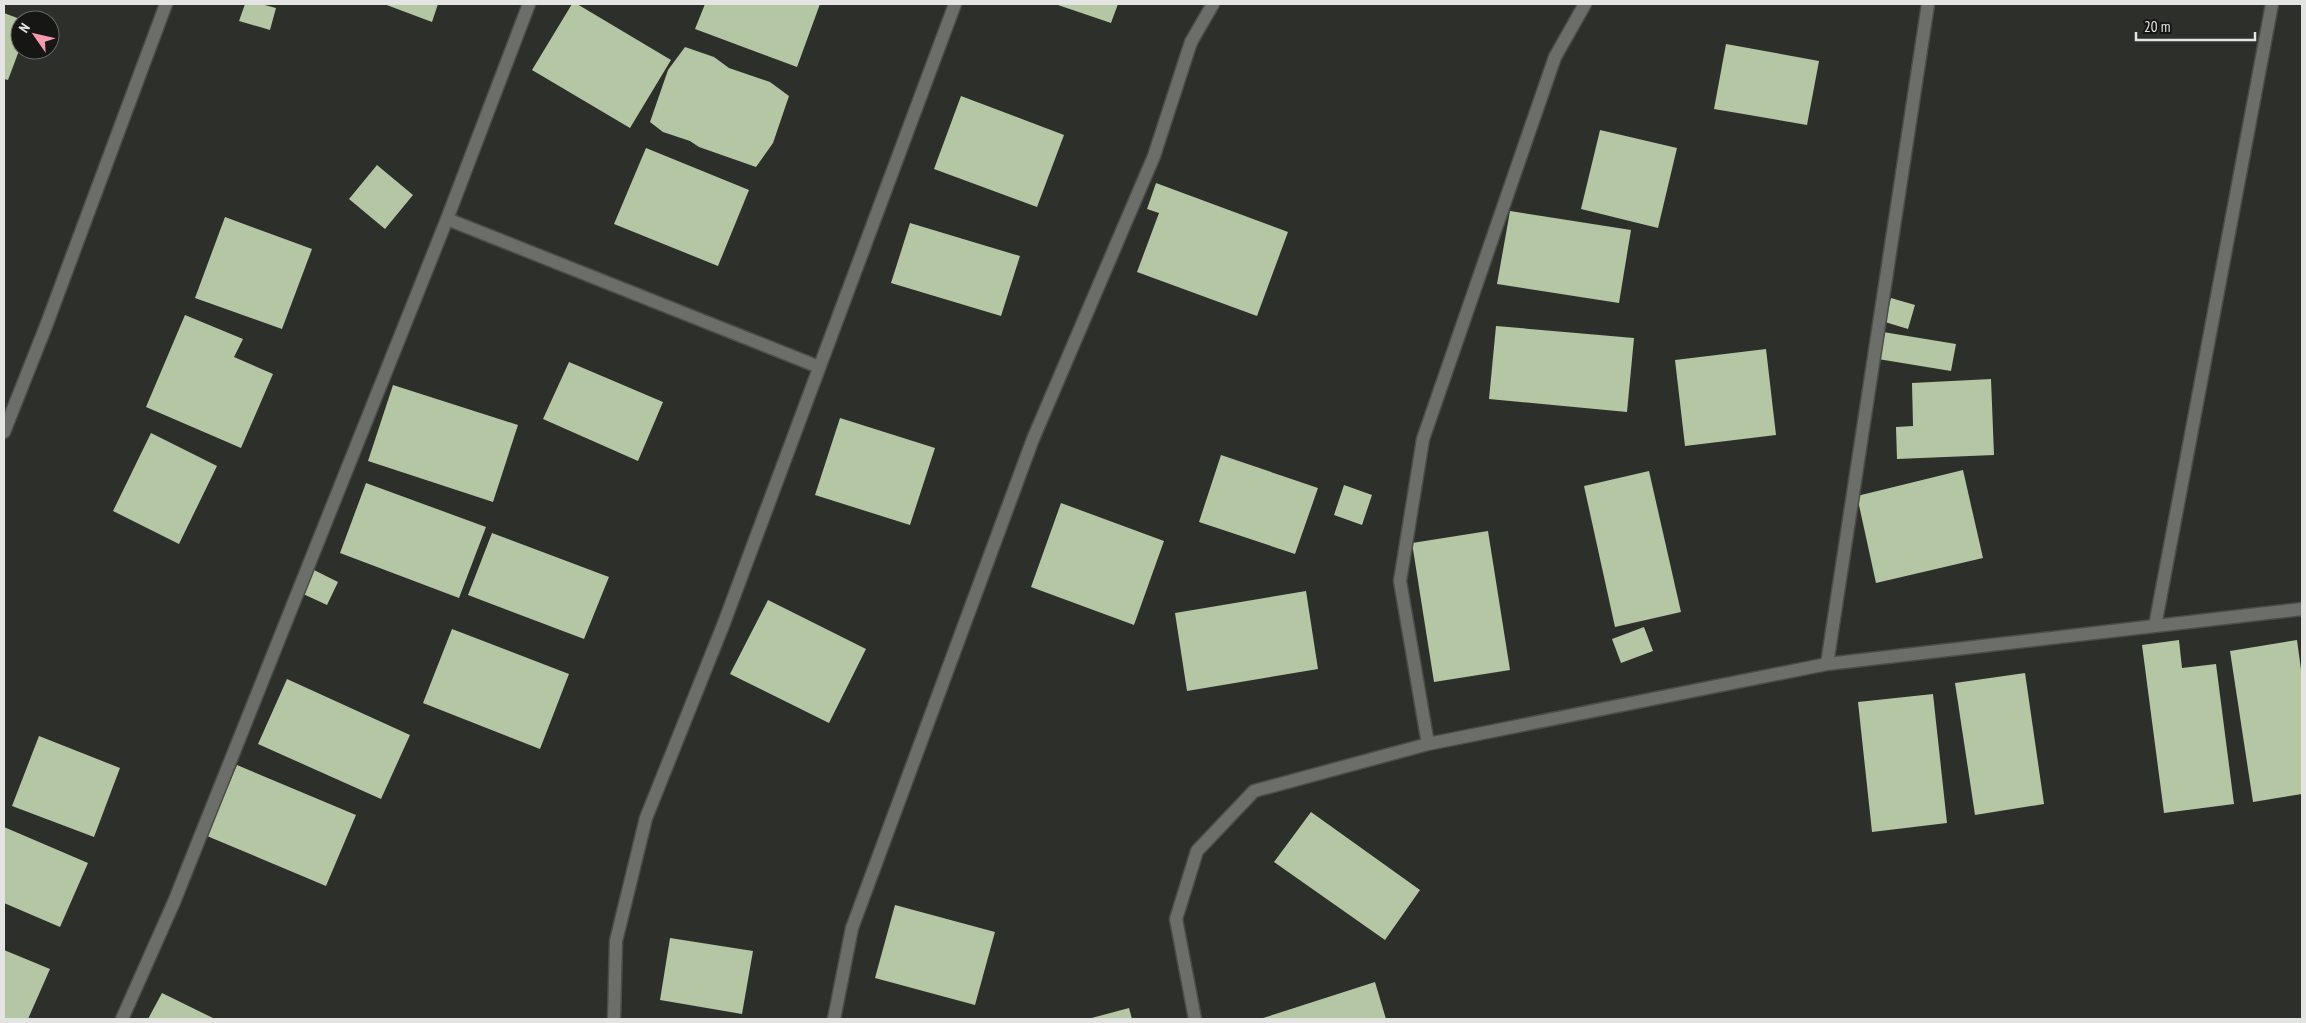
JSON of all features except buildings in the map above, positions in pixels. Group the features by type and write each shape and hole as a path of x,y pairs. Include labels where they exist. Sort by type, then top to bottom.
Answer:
{"street":[{"path":"4,432 46,326 166,4"},
{"path":"122,1019 174,902 447,219 529,4"},
{"path":"614,1019 616,941 646,818 724,622 955,4"},
{"path":"834,1019 852,928 1033,439 1154,156 1191,42 1213,4"},
{"path":"1428,744 1400,581 1423,439 1555,57 1585,4"},
{"path":"1827,664 1928,4"},
{"path":"2155,626 2272,4"},
{"path":"447,219 819,367"},
{"path":"1195,1019 1176,920 1197,851 1254,791 1428,744 1827,664 2302,609"}]}
